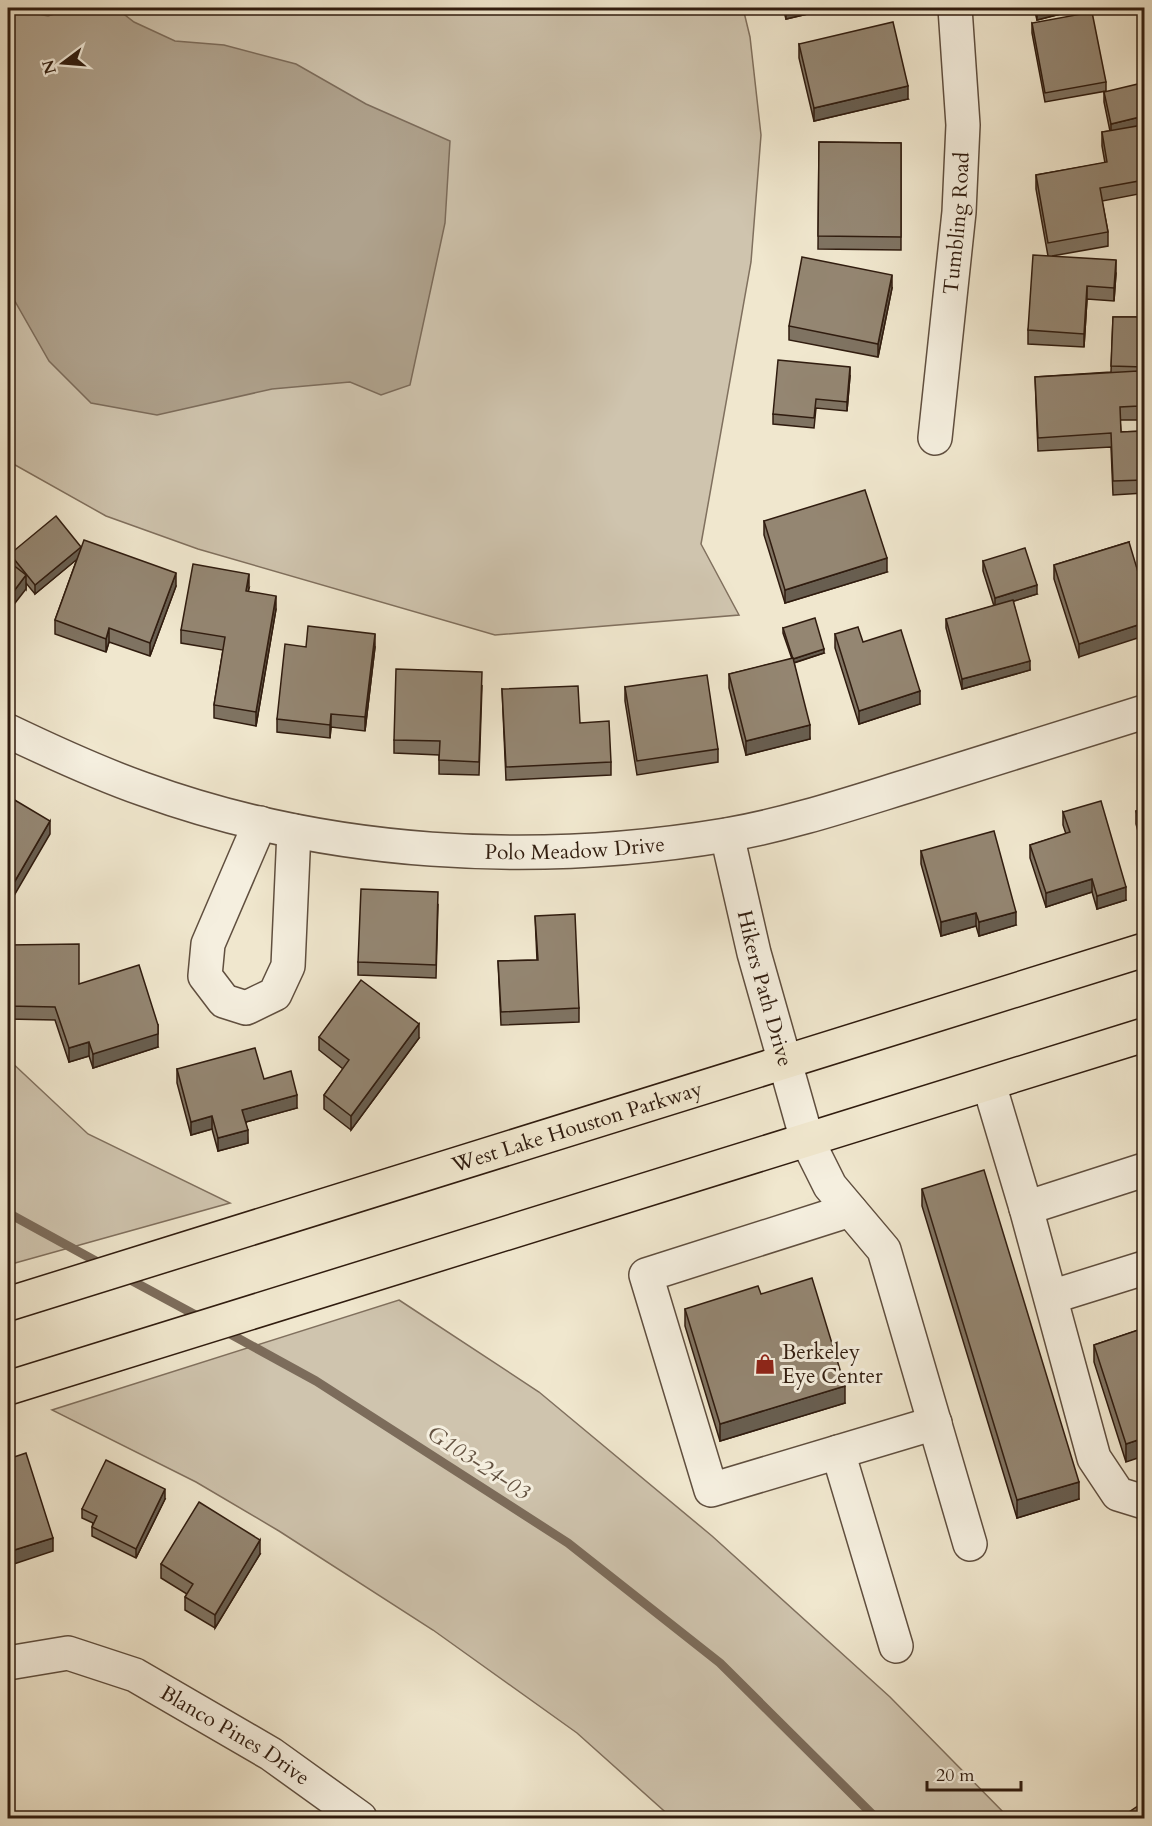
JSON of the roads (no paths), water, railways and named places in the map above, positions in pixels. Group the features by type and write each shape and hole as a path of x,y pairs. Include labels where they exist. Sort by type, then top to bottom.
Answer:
{"main road":[{"name":"West Lake Houston Parkway","path":"8,1304 1144,950"},
{"path":"8,1388 1144,1035"}],"street":[{"name":"Tumbling Road","path":"935,438 959,212 963,125 955,8"},
{"name":"Polo Meadow Drive","path":"8,731 144,789 294,831 375,845 539,851 594,849 727,835 823,812 1144,712"},
{"path":"260,823 208,944 205,976 224,1001 246,1008 275,994 288,966 294,831"},
{"name":"Hikers Path Drive","path":"727,835 783,1063 807,1140 830,1186 884,1251 970,1544"},
{"path":"989,1084 1051,1297 1094,1458 1118,1494 1144,1502"},
{"path":"1026,1208 1144,1170"},
{"path":"850,1210 645,1275 711,1490 935,1423"},
{"path":"1051,1297 1144,1268"},
{"path":"838,1452 896,1646"},
{"name":"Blanco Pines Drive","path":"8,1663 68,1653 135,1675 271,1754 360,1818"}],"waterway":[{"name":"G103-24-03","path":"8,1213 103,1265"},
{"name":"G103-24-03","path":"125,1277 203,1319"},
{"name":"G103-24-03","path":"223,1330 316,1381 568,1543 720,1663 876,1818"}],"place":[{"name":"Berkeley Eye Center","path":"765,1364"}]}
